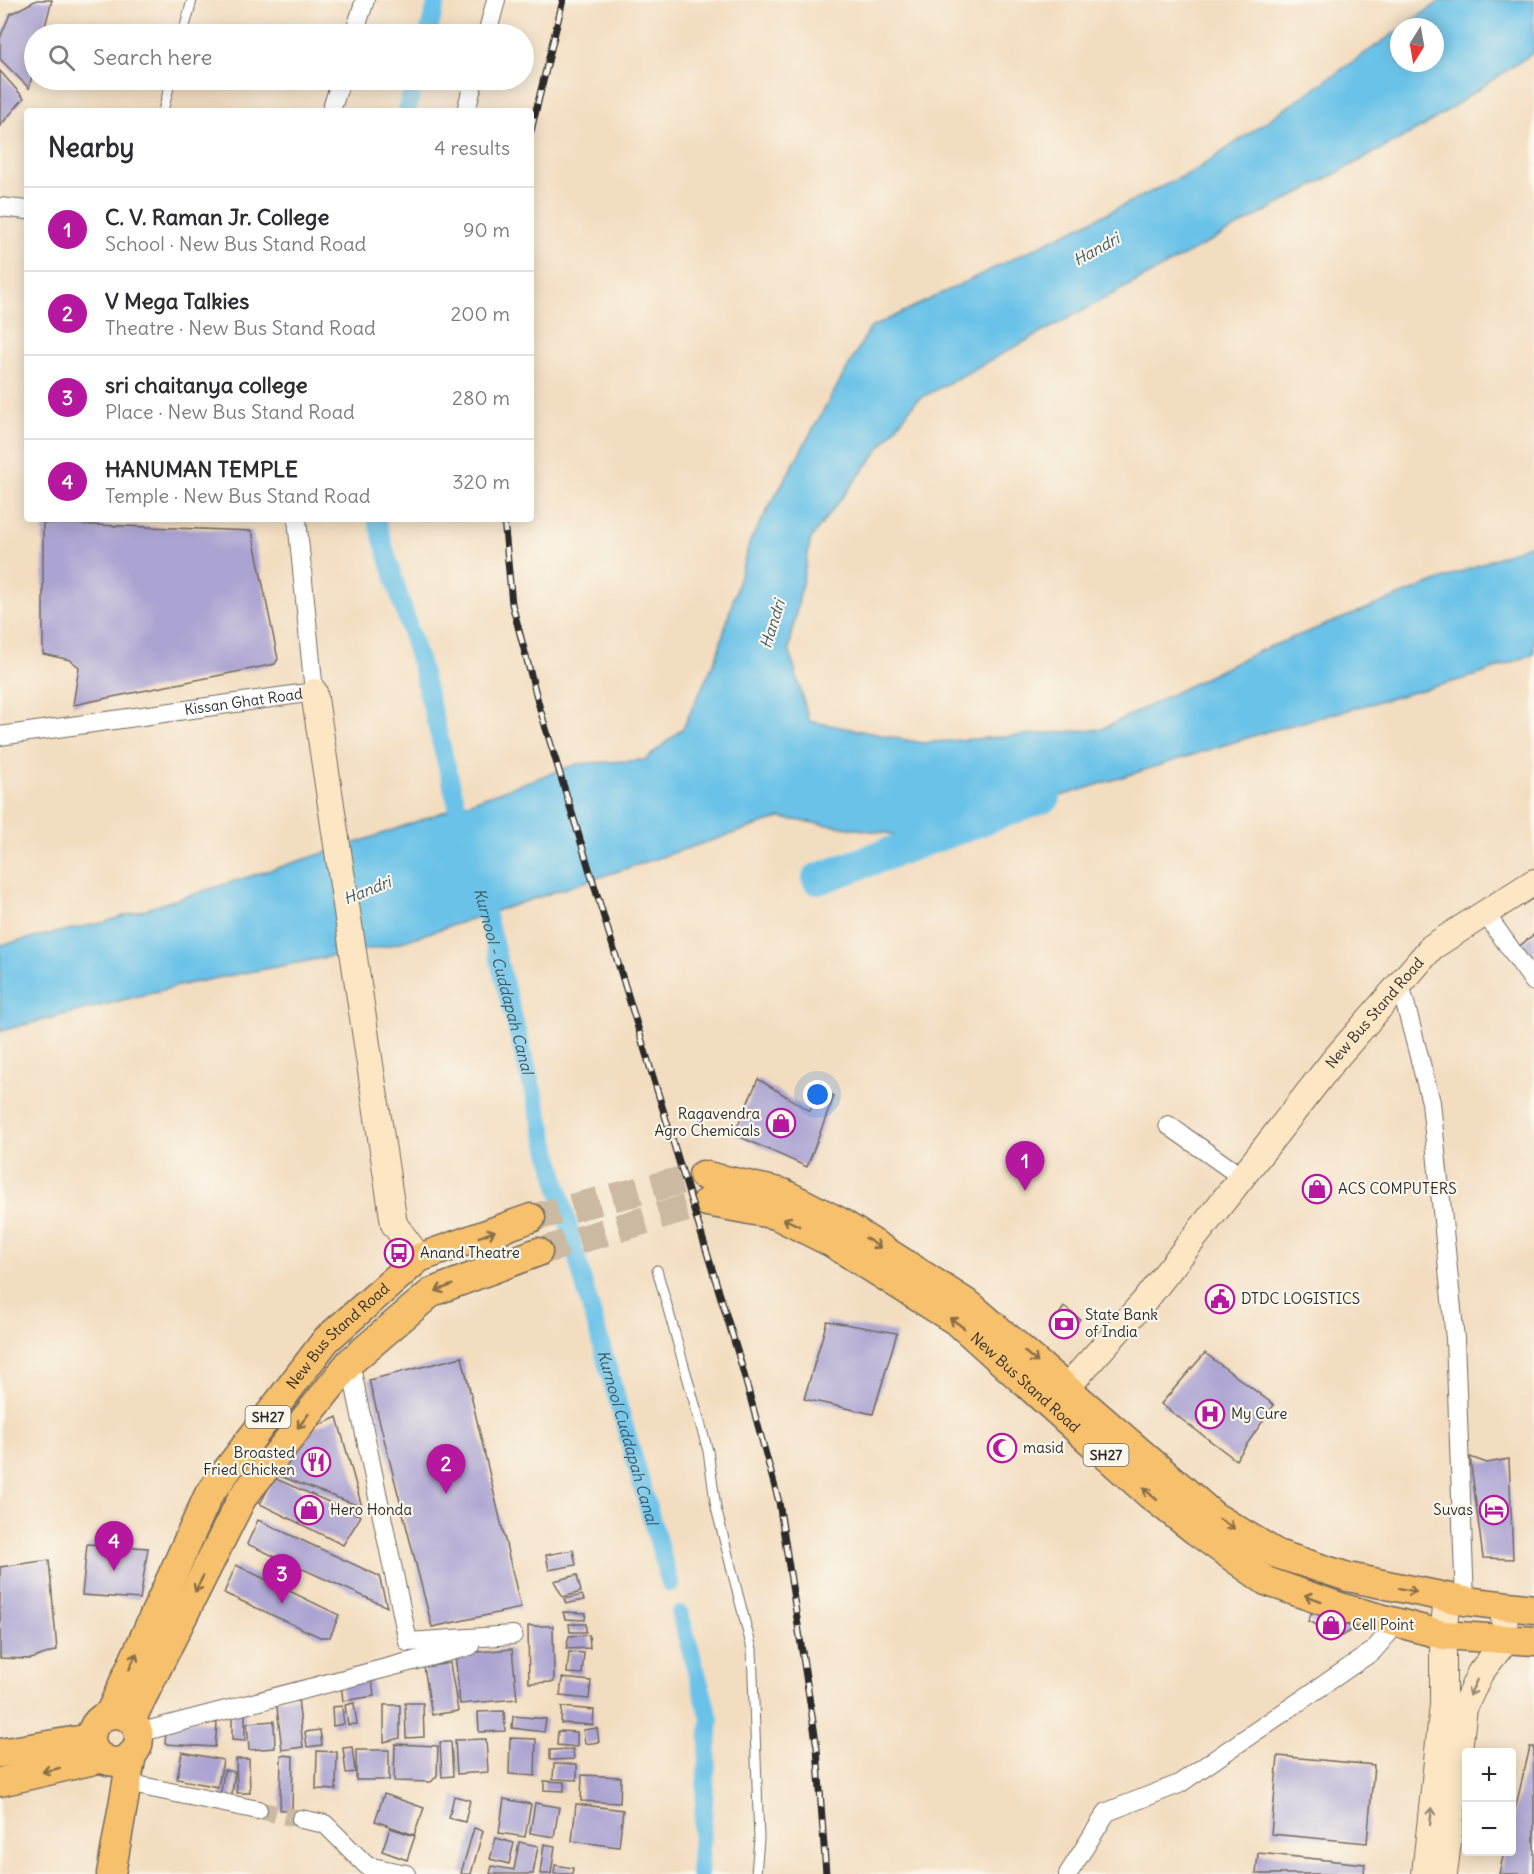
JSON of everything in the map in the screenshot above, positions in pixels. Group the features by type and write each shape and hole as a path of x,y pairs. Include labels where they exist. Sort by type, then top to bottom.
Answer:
{"main road":[{"path":"314,692 394,1224 419,1258"},
{"name":"New Bus Stand Road","path":"1057,1395 1143,1303 1334,1060 1432,947 1534,882"},
{"name":"New Bus Stand Road","path":"705,1189 776,1215 832,1243 959,1323 1214,1516 1277,1554 1348,1578 1456,1600 1534,1610"},
{"name":"New Bus Stand Road","path":"91,1874 118,1745 209,1494 327,1340 419,1258 531,1218"},
{"name":"New Bus Stand Road","path":"111,1874 118,1745 242,1498 350,1362 432,1292 537,1252"},
{"name":"New Bus Stand Road","path":"1057,1395 1150,1495 1266,1581 1343,1608 1443,1635 1534,1641"},
{"path":"1425,1874 1443,1705 1443,1635 1456,1600"},
{"path":"1444,1874 1464,1708 1480,1673 1506,1640 1503,1606"},
{"path":"0,1753 118,1745"},
{"path":"0,1782 118,1745"}],"street":[{"path":"357,24 365,0"},
{"path":"490,24 496,0"},
{"path":"332,108 338,90"},
{"path":"467,108 471,90"},
{"path":"0,207 24,210"},
{"name":"Kissan Ghat Road","path":"0,735 314,692 297,522"},
{"path":"1485,913 1534,982"},
{"path":"1400,984 1431,1102 1455,1339 1456,1600"},
{"path":"1168,1125 1243,1178"},
{"path":"118,1745 513,1635 408,1642 350,1362"},
{"path":"1068,1874 1107,1812 1179,1784 1373,1651 1398,1622"},
{"path":"118,1745 258,1810"},
{"path":"301,1819 325,1824 367,1866 406,1874"},
{"path":"349,1847 356,1874"}],"lane":[{"path":"186,24 192,0"},
{"path":"164,108 168,90"},
{"path":"657,1270 708,1451 717,1508 752,1649 759,1839 756,1874"}],"water":[{"name":"Handri","path":"1442,0 1534,0 1534,52 1424,126 917,400 811,538 789,649 809,721 922,743 1102,729 1259,651 1534,543 1534,654 1478,675 1269,731 1071,793 913,837 780,818 392,945 186,984 0,1031 0,945 105,922 359,842 577,764 645,760 683,728 717,656 750,541 870,328 1196,170 1390,36 1390,72 1444,72 1444,18 1416,18"}],"building":[{"path":"37,0 52,0 46,24 24,24 24,83 0,59 0,38 10,14"},
{"path":"0,71 24,98 0,126"},
{"path":"43,523 252,531 278,659 275,664 73,705 79,667 70,660 43,654"},
{"path":"1534,934 1534,979 1515,950"},
{"name":"Ragavendra Agro Chemicals","path":"758,1079 810,1111 819,1089 834,1096 807,1167 734,1134"},
{"name":"State Bank of India","path":"1064,1307 1080,1319 1066,1339 1049,1329"},
{"path":"827,1321 897,1333 873,1414 804,1399"},
{"path":"1205,1353 1274,1405 1236,1460 1161,1404"},
{"path":"462,1357 521,1608 432,1627 369,1380"},
{"name":"Broasted Fried Chicken","path":"337,1417 362,1507 274,1474 314,1428"},
{"name":"Suvas","path":"1470,1457 1487,1463 1509,1459 1513,1559 1483,1558"},
{"name":"Hero Honda","path":"274,1478 361,1516 343,1545 260,1504"},
{"path":"258,1520 379,1576 387,1607 247,1544"},
{"path":"87,1544 148,1548 140,1599 82,1595"},
{"path":"573,1550 576,1565 549,1570 546,1555"},
{"path":"49,1560 57,1650 31,1659 0,1658 0,1567"},
{"path":"236,1565 339,1615 330,1637 320,1637 224,1593"},
{"path":"577,1575 581,1592 563,1597 554,1581"},
{"path":"582,1595 584,1600 566,1604 564,1599"},
{"path":"563,1612 586,1613 585,1620 565,1619"},
{"name":"Cell Point","path":"1312,1612 1355,1628 1342,1636 1308,1621"},
{"path":"569,1624 586,1624 586,1632 570,1632"},
{"path":"528,1626 553,1626 554,1682 529,1683"},
{"path":"589,1635 590,1648 566,1649 569,1636"},
{"path":"512,1649 517,1699 460,1704 455,1654"},
{"path":"569,1652 584,1653 582,1674 567,1673"},
{"path":"450,1663 458,1711 432,1715 424,1667"},
{"path":"562,1678 591,1681 589,1699 560,1696"},
{"path":"372,1679 374,1696 343,1701 341,1684"},
{"path":"298,1697 303,1747 282,1750 276,1699"},
{"path":"354,1703 357,1724 348,1725 345,1705"},
{"path":"405,1703 423,1703 424,1737 406,1738"},
{"path":"384,1705 400,1705 400,1738 384,1742"},
{"path":"342,1706 344,1724 333,1726 332,1707"},
{"path":"562,1707 594,1710 593,1725 561,1723"},
{"path":"232,1710 245,1710 245,1741 232,1740"},
{"path":"504,1711 505,1731 479,1732 478,1712"},
{"path":"513,1716 546,1719 544,1732 512,1728"},
{"path":"167,1719 217,1723 215,1747 165,1744"},
{"path":"274,1721 275,1748 249,1750 247,1723"},
{"path":"597,1728 599,1742 585,1744 583,1730"},
{"path":"320,1730 322,1745 307,1747 305,1732"},
{"path":"558,1731 577,1732 577,1747 557,1745"},
{"path":"510,1738 536,1739 535,1776 509,1774"},
{"path":"486,1739 488,1772 457,1774 455,1740"},
{"path":"440,1742 451,1742 453,1776 442,1777"},
{"path":"395,1744 438,1746 437,1776 431,1782 394,1781"},
{"path":"352,1747 355,1772 346,1773 343,1748"},
{"path":"1530,1747 1534,1747 1534,1874 1499,1874 1503,1856 1516,1856 1516,1805"},
{"path":"573,1749 574,1759 550,1760 550,1750"},
{"path":"356,1750 389,1750 389,1780 356,1780"},
{"path":"317,1751 337,1752 336,1790 316,1789"},
{"path":"182,1752 223,1760 218,1787 177,1779"},
{"path":"281,1755 293,1756 292,1810 280,1810"},
{"path":"1278,1756 1374,1765 1367,1843 1271,1834"},
{"path":"236,1759 249,1759 250,1793 237,1793"},
{"path":"554,1764 577,1764 577,1780 553,1779"},
{"path":"224,1770 235,1772 231,1801 220,1799"},
{"path":"582,1775 621,1777 620,1803 581,1801"},
{"path":"544,1781 564,1782 564,1791 544,1790"},
{"path":"384,1794 424,1808 414,1835 375,1821"},
{"path":"454,1796 470,1800 465,1822 449,1818"},
{"path":"504,1799 531,1804 525,1837 499,1833"},
{"path":"535,1803 559,1807 554,1837 530,1833"},
{"path":"576,1804 623,1810 619,1847 572,1841"},
{"path":"390,1828 415,1836 407,1860 382,1851"},
{"path":"474,1828 483,1831 471,1874 463,1874 461,1873"},
{"path":"496,1838 514,1843 509,1864 490,1859"},
{"path":"519,1842 538,1846 533,1874 490,1874 492,1866 514,1870"},
{"path":"544,1844 555,1846 551,1874 540,1874"},
{"path":"1258,1853 1365,1864 1364,1874 1256,1874"},
{"path":"555,1865 573,1868 572,1874 554,1874"}],"waterway":[{"path":"431,24 437,0"},
{"path":"408,108 412,90"},
{"name":"Kurnool - Cuddapah Canal","path":"377,522 422,670 463,829"},
{"path":"818,879 1045,797"},
{"name":"Kurnool - Cuddapah Canal","path":"480,890 586,1292 670,1583"},
{"name":"Kurnool Cuddapah Canal","path":"680,1614 710,1719 699,1874"}],"tunnel":[{"path":"531,1218 703,1175"},
{"path":"538,1252 707,1202"},
{"path":"258,1810 301,1819"}],"railway":[{"path":"534,119 563,0"},
{"path":"504,522 512,604 540,709 740,1360 779,1502 817,1748 826,1874"}],"place":[{"name":"Ragavendra Agro Chemicals","path":"781,1123"},
{"name":"ACS COMPUTERS","path":"1317,1189"},
{"name":"C. V. Raman Jr. College","path":"1025,1191"},
{"name":"Anand Theatre","path":"399,1253"},
{"name":"DTDC LOGISTICS","path":"1220,1299"},
{"name":"State Bank of India","path":"1064,1324"},
{"name":"My Cure","path":"1210,1414"},
{"name":"masid","path":"1002,1448"},
{"name":"Broasted Fried Chicken","path":"316,1462"},
{"name":"V Mega Talkies","path":"446,1494"},
{"name":"Hero Honda","path":"309,1510"},
{"name":"Suvas","path":"1494,1510"},
{"name":"HANUMAN TEMPLE","path":"114,1571"},
{"name":"sri chaitanya college","path":"282,1604"},
{"name":"Cell Point","path":"1331,1625"}]}
